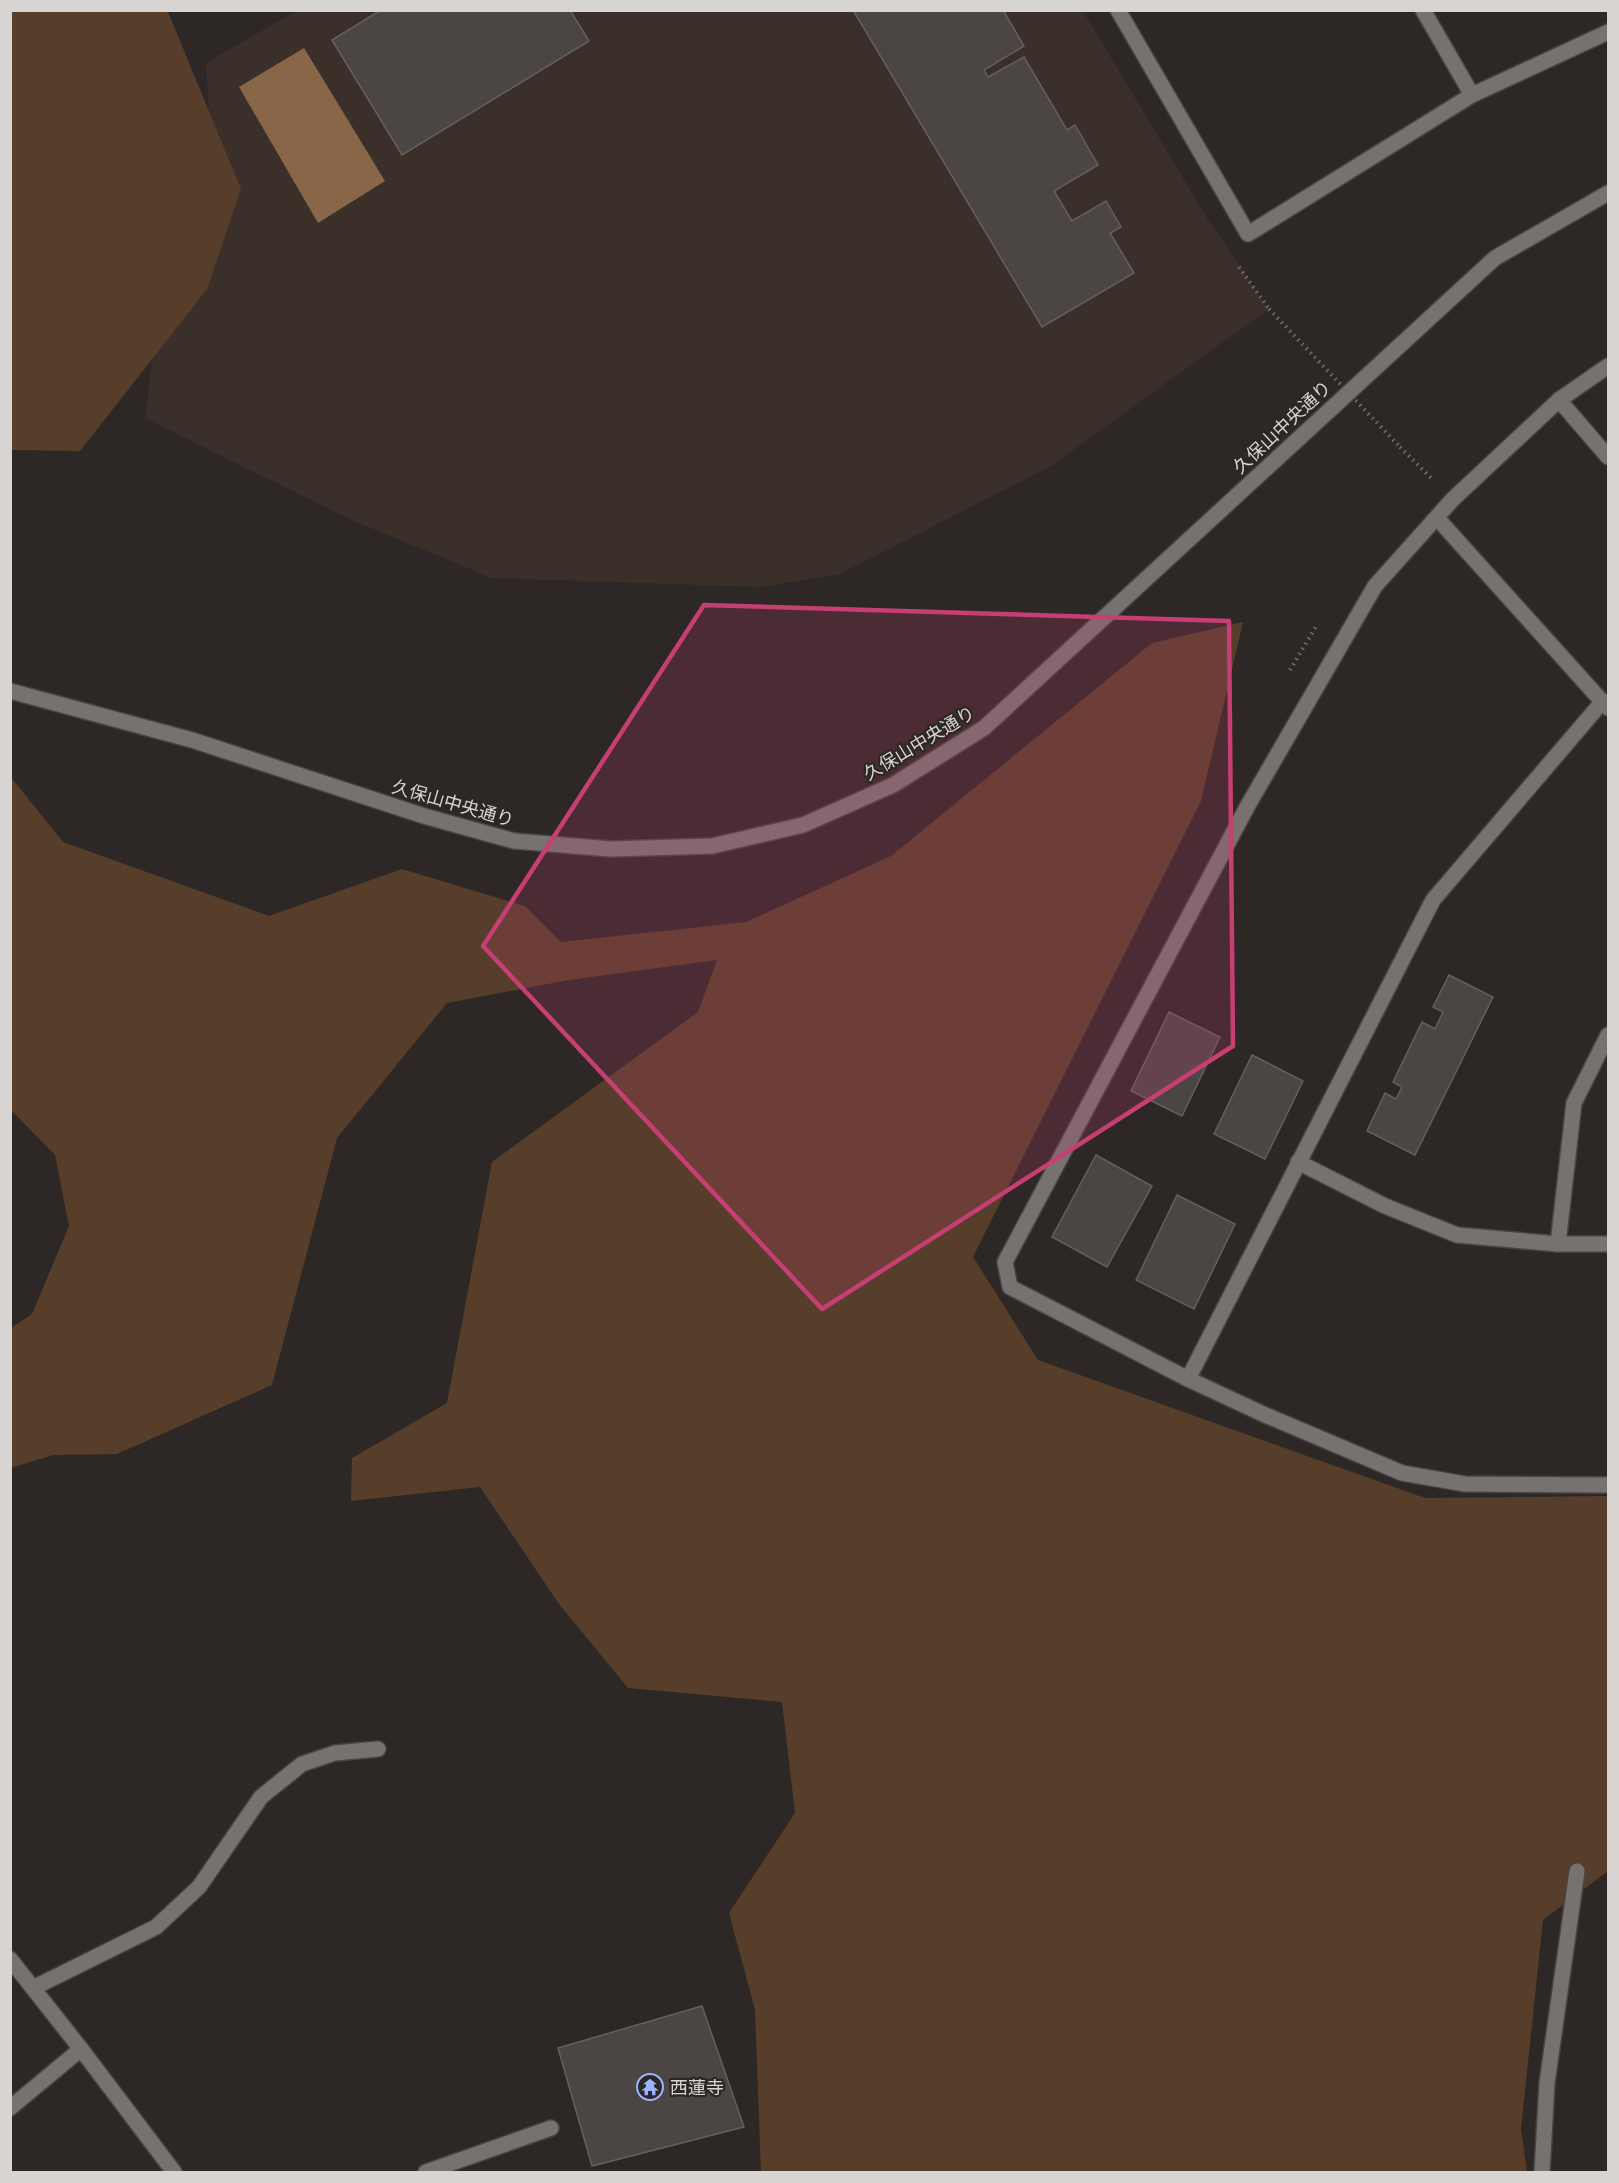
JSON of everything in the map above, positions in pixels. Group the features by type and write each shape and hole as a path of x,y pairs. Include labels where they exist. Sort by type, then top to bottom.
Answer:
{"street":[{"path":"1118,10 1248,234 1472,95 1608,32"},
{"path":"1423,10 1472,95"},
{"name":"久保山中央通り","path":"10,691 192,740 423,816 514,841 610,849 712,846 803,825 893,785 984,728 1495,258 1608,193"},
{"path":"1608,366 1559,400 1453,499 1375,586 1247,807 1005,1262 1010,1287 1188,1379 1263,1414 1402,1473 1465,1484 1608,1485"},
{"path":"1559,400 1608,457"},
{"path":"1188,1379 1433,900 1606,705 1437,518"},
{"path":"1558,1244 1574,1103 1608,1035"},
{"path":"1298,1162 1385,1206 1457,1236 1558,1244 1608,1244"},
{"path":"33,1988 156,1927 199,1887 261,1797 302,1764 335,1752 378,1749"},
{"path":"1542,2172 1546,2084 1577,1871"},
{"path":"10,1959 174,2172"},
{"path":"10,2108 81,2049"},
{"path":"426,2172 551,2128"}],"path":[{"path":"1239,267 1269,309 1400,447 1453,499"}],"highlighted area":[{"path":"704,605 1229,621 1233,1046 822,1309 483,946"}],"shaded area":[{"path":"157,10 168,12 241,189 207,289 80,451 11,450 11,11"},
{"path":"296,11 1083,11 1207,218 1269,309 1051,466 840,574 761,587 492,578 347,518 145,418 161,290 214,192 206,63"},
{"path":"304,48 385,181 318,223 239,87"},
{"path":"1243,622 1201,801 973,1257 1038,1360 1425,1498 1608,1496 1608,1871 1543,1920 1521,2129 1527,2172 761,2172 755,2010 729,1913 795,1813 782,1702 628,1688 559,1604 480,1487 351,1501 352,1458 447,1403 492,1162 698,1012 717,960 569,980 447,1003 337,1138 272,1385 117,1454 53,1455 11,1468 11,1328 32,1314 69,1226 55,1155 11,1110 10,776 63,842 269,916 402,869 525,906 561,942 746,922 891,856 1152,643"}],"building":[{"path":"381,10 570,10 589,41 402,155 332,40"},
{"path":"853,10 1003,10 1024,46 984,70 988,77 1024,57 1067,130 1075,125 1098,165 1054,191 1072,221 1106,201 1121,227 1110,233 1134,273 1042,327"},
{"path":"1449,975 1493,997 1415,1155 1367,1131 1385,1093 1396,1099 1402,1087 1393,1082 1422,1022 1435,1029 1443,1012 1433,1007"},
{"path":"1169,1012 1220,1037 1182,1116 1131,1091"},
{"path":"1252,1055 1303,1081 1265,1159 1214,1134"},
{"path":"1096,1155 1152,1186 1107,1267 1052,1237"},
{"path":"1177,1195 1235,1224 1194,1309 1136,1280"},
{"name":"西蓮寺","path":"702,2006 744,2127 592,2166 558,2048"}],"place":[{"name":"西蓮寺","path":"650,2087"}]}
